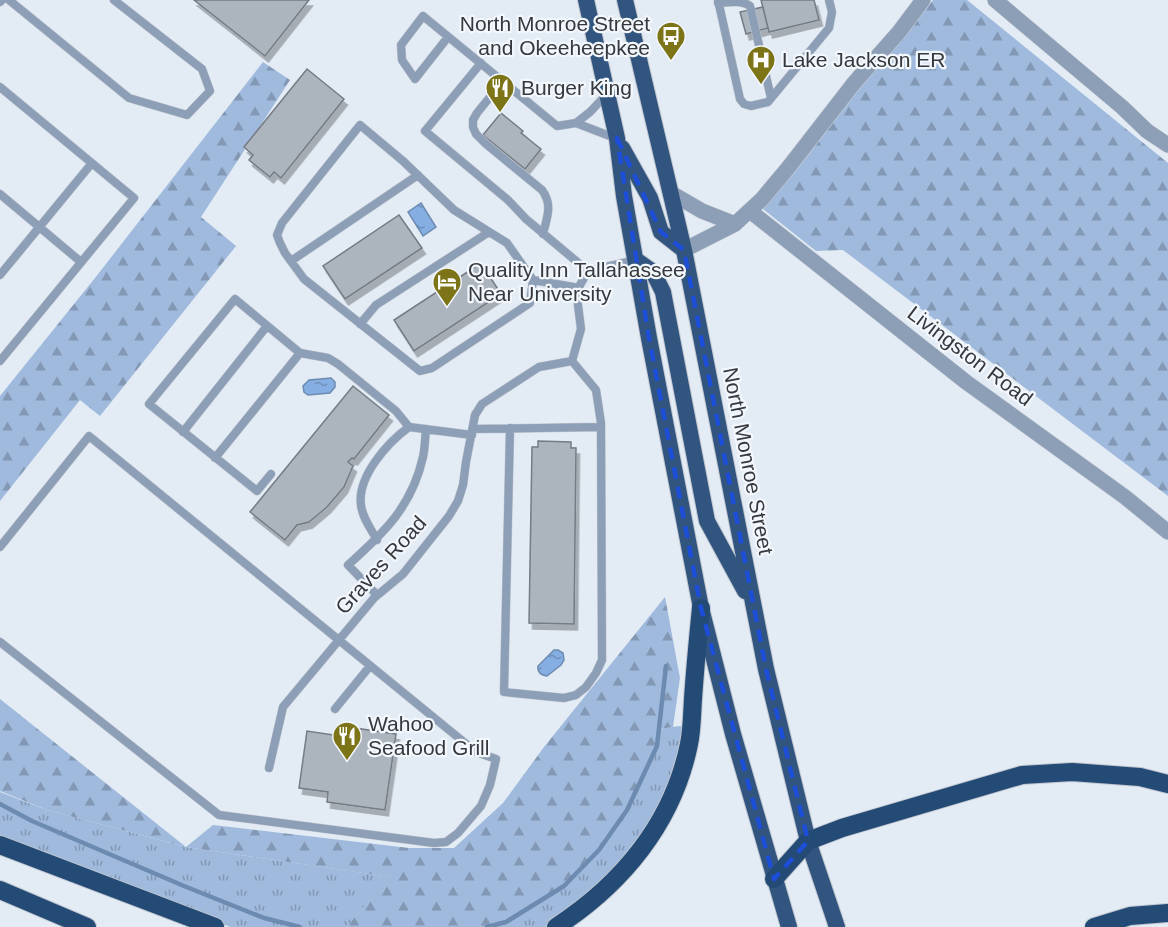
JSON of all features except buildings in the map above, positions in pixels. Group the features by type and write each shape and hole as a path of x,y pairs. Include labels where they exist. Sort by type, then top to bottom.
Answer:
{"highway":[{"path":"586,0 617,138 624,195 648,338 700,608 733,734 789,927"},
{"name":"North Monroe Street","path":"625,0 684,250 766,669 808,841 837,927"},
{"path":"617,138 650,198 661,232 684,250"},
{"path":"636,260 653,272 663,292 707,521 753,605"},
{"path":"556,927 592,902 610,886 648,841 669,804 683,768 689,743 700,608"},
{"path":"774,879 808,841 842,828 1022,775 1072,772 1140,777 1168,783"},
{"path":"0,846 215,927"},
{"path":"0,890 87,927"},
{"path":"1094,927 1130,916 1168,913"}],"street":[{"path":"684,250 735,224 750,211 788,168 923,0"},
{"path":"995,0 1122,107 1147,131 1168,145"},
{"path":"670,193 702,212 735,224"},
{"name":"Livingston Road","path":"750,211 966,382 1125,497 1168,532"}],"lane":[{"path":"9,0 129,98 187,115 210,91 202,69 114,0"},
{"path":"771,98 750,6 741,0 718,2 740,99 744,104 752,106 768,102 829,28 832,12 829,0"},
{"path":"448,37 415,79 402,60 401,45 423,16 557,126 576,123 617,138"},
{"path":"480,63 425,131 588,271"},
{"path":"503,81 477,113 473,120 474,127 480,139 542,190 547,197 548,216 543,234"},
{"path":"0,87 134,198 0,361"},
{"path":"576,123 607,94"},
{"path":"360,125 403,161 454,210 489,232 507,243 533,280 530,303 432,368 420,371 304,279 285,253 278,235 282,223 360,125"},
{"path":"0,275 92,163"},
{"path":"291,261 418,175"},
{"path":"0,194 81,262"},
{"path":"360,324 375,305 489,232"},
{"path":"510,428 504,692 564,698 586,687 602,660 600,427 596,390 572,361 581,329 577,297 588,271 636,260"},
{"path":"533,280 579,288"},
{"path":"271,474 257,491 149,404 235,299 300,353 328,358 338,364 396,411 409,427 472,432 510,428 600,427"},
{"path":"183,432 267,326"},
{"path":"215,458 300,353"},
{"name":"Graves Road","path":"269,768 283,707 377,596 403,574 449,516 458,501 475,416 482,404 539,367 572,361"},
{"path":"377,540 361,507 360,489 368,473 391,442 409,427"},
{"path":"377,596 348,565 377,540 405,504 423,456 426,429"},
{"path":"0,547 89,436 476,752 496,759 490,785 481,806 458,833 446,842 434,843 219,815 0,642"},
{"path":"335,709 370,666"}],"highlighted area":[{"path":"617,138 661,232 684,250 766,669 808,841 774,879 701,608 649,338"}],"green space":[{"path":"933,0 967,0 1168,163 1168,496 843,250 816,251 763,209"},
{"path":"263,62 290,80 201,217 236,246 100,416 80,400 0,501 0,396"},
{"path":"665,597 680,678 673,727 659,729 657,746 627,810 615,827 564,886 506,922 487,927 346,927 390,877 186,847 213,825 409,848 454,848 503,803 544,747"},
{"path":"0,699 186,847 47,810 0,791"},
{"path":"685,727 682,743 660,807 623,863 554,922 545,927 487,927 506,922 657,746 659,729"},
{"path":"0,792 47,810 186,847 391,877 346,927 230,927 0,837"}],"water":[{"path":"421,203 436,227 423,236 408,212"},
{"path":"331,378 335,382 335,387 330,393 308,395 304,392 303,386 309,380"},
{"path":"554,650 563,653 564,660 547,676 543,675 539,672 538,666"}],"waterway":[{"path":"487,927 506,922 564,886 599,850 627,810 657,746 666,666"},
{"path":"0,804 32,821 184,886 264,918 300,927"}],"place":[{"name":"North Monroe Street and Okeeheepkee","path":"671,62"},
{"name":"Lake Jackson ER","path":"761,86"},
{"name":"Burger King","path":"500,114"},
{"name":"Quality Inn Tallahassee Near University","path":"447,308"},
{"name":"Wahoo Seafood Grill","path":"347,762"}]}
